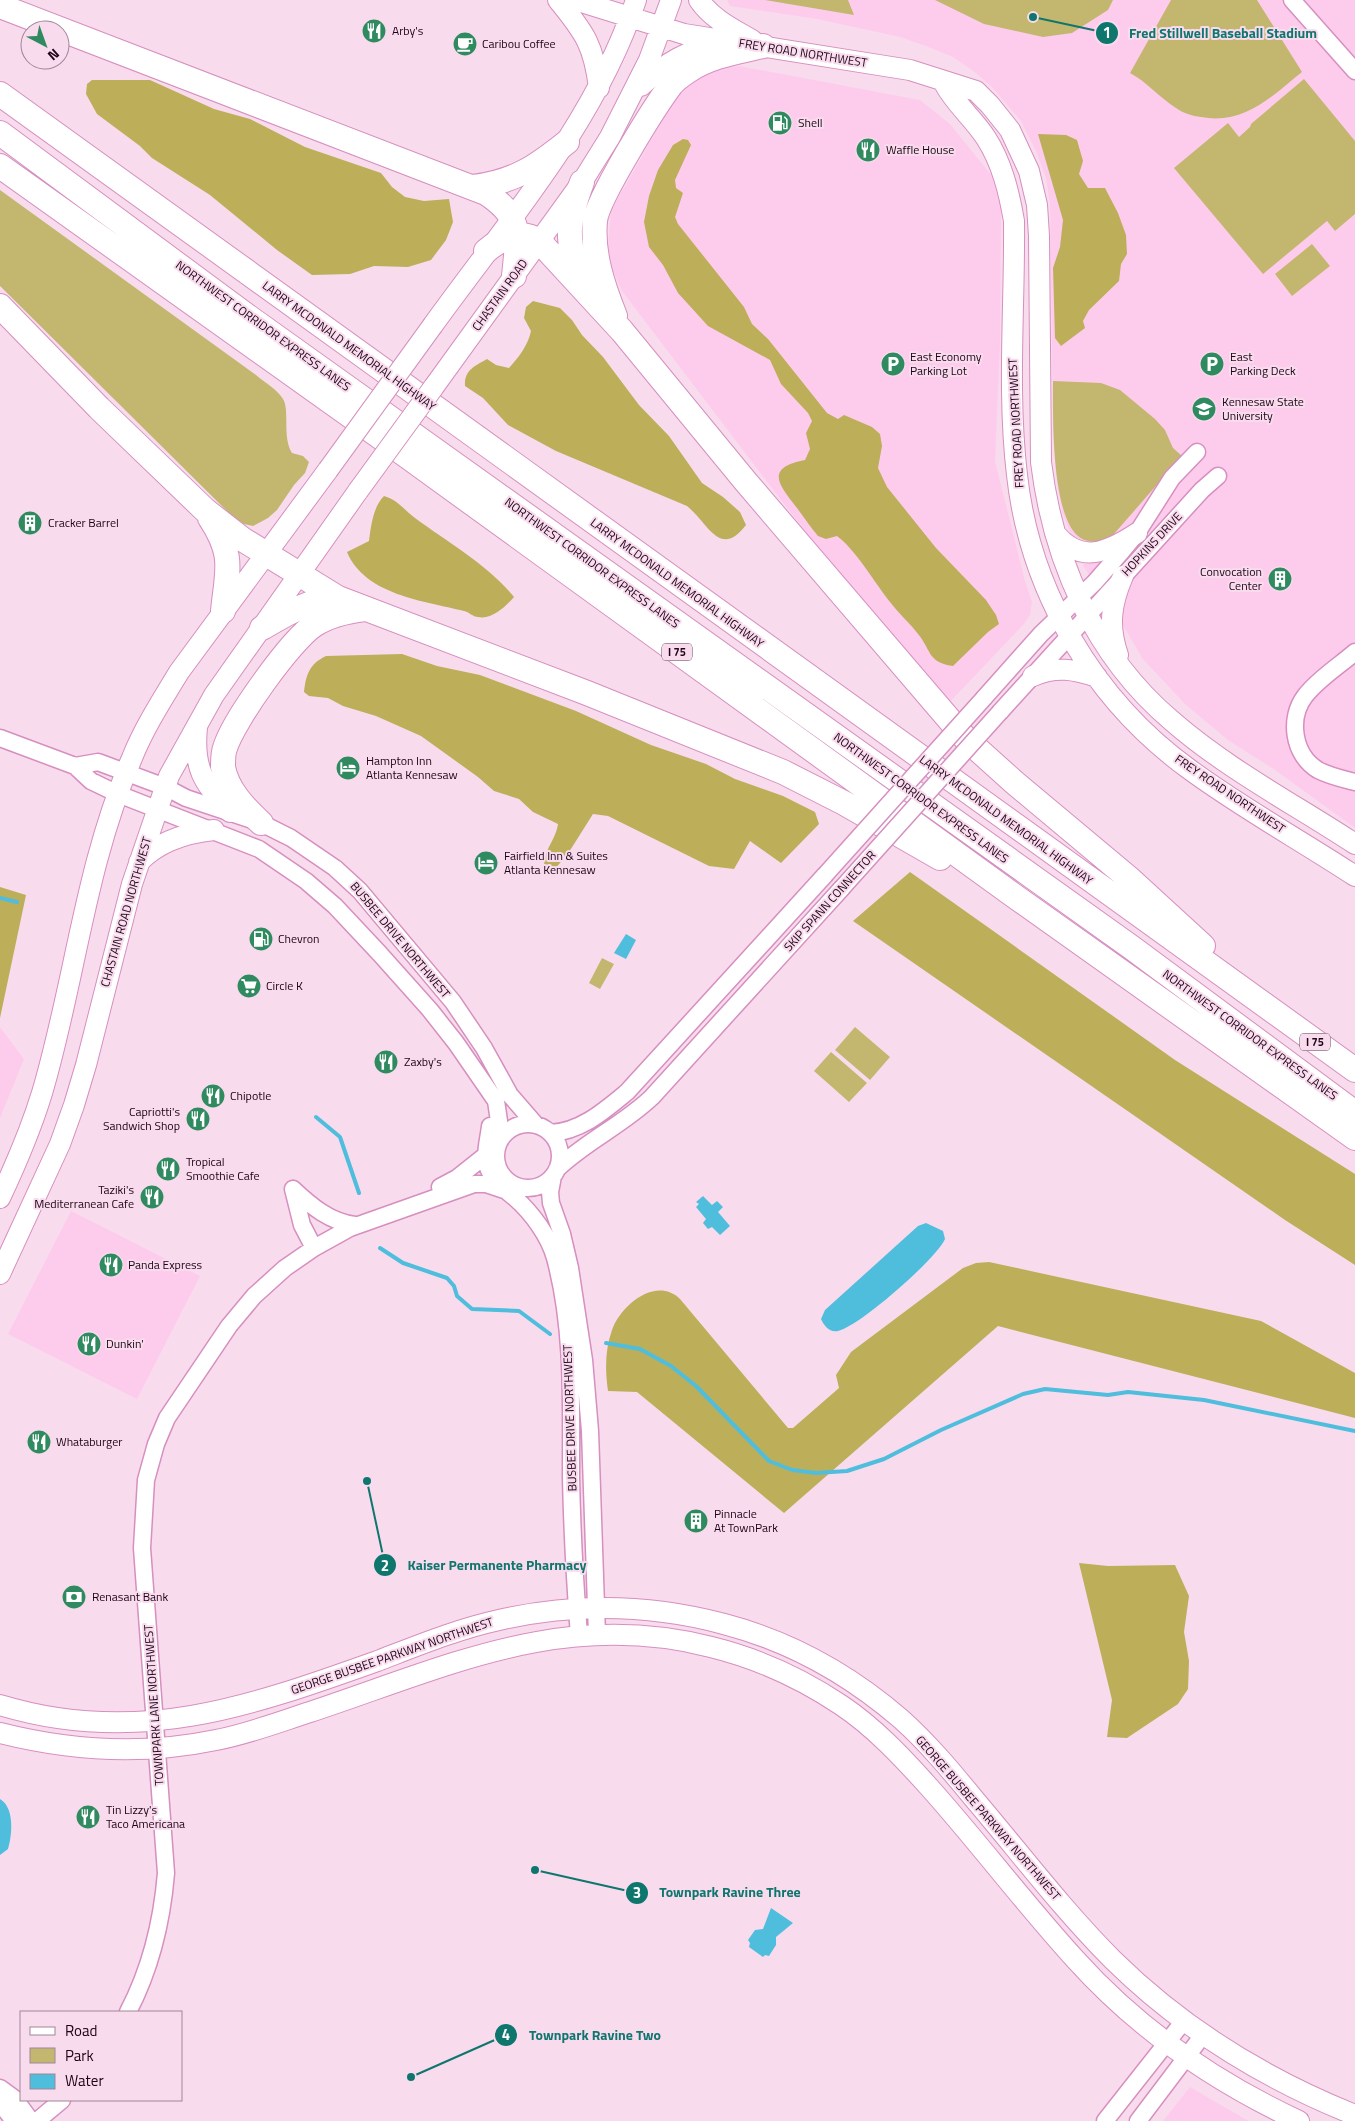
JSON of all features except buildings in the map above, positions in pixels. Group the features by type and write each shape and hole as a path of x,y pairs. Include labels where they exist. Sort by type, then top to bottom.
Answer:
{"highway":[{"path":"0,6 473,187 498,200 515,226 539,242 585,289 622,331 752,490 966,740 1131,880 1275,1014"},
{"path":"622,331 606,294 595,246 596,218 604,196 672,83 690,69 705,61 724,54 763,46"},
{"name":"LARRY MCDONALD MEMORIAL HIGHWAY","path":"0,94 1355,1070"},
{"name":"NORTHWEST CORRIDOR EXPRESS LANES","path":"0,133 243,313 1131,947 1355,1113"},
{"path":"473,187 513,179 537,165 567,142"},
{"name":"I 75","path":"0,166 404,454 1013,895 1355,1138"},
{"path":"582,182 569,218 569,233 571,252 585,289"},
{"path":"486,251 515,226"},
{"path":"514,276 515,226"},
{"path":"0,306 99,408 205,510 242,539 338,598 588,693 784,772 844,802 940,859 1013,895"},
{"path":"205,510 219,532 229,558 229,573 223,612"},
{"path":"262,628 310,603 338,598"},
{"path":"261,823 244,806 227,781 223,766 224,749 230,734 281,659 302,633 316,623 338,614 366,609"}],"main road":[{"path":"558,0 589,42 595,62 599,88"},
{"name":"FREY ROAD NORTHWEST","path":"575,0 633,9 661,28 734,42 910,70 944,83 957,84 976,91 997,113 1016,141 1034,188 1039,236 1040,442 1046,496 1066,569 1083,606 1107,648 1124,671 1153,703 1192,737 1355,844"},
{"name":"CHASTAIN ROAD","path":"300,573 582,182 634,94 671,0"},
{"path":"699,0 709,13 723,24 763,46"},
{"path":"515,226 599,88 633,9"},
{"path":"634,94 656,72 684,53 734,42"},
{"name":"FREY ROAD NORTHWEST","path":"944,83 955,102 986,137 1003,172 1010,195 1014,221 1012,384 1016,474 1032,550 1059,616 1069,635 1097,677 1134,722 1188,769 1355,876"},
{"path":"0,1198 28,1133 41,1094 93,875 118,794 126,773 160,703 223,612 486,251"},
{"path":"1054,530 1068,546 1077,551 1088,553 1109,549 1137,533"},
{"name":"CHASTAIN ROAD NORTHWEST","path":"0,1274 60,1144 74,1105 138,862 165,787 197,723 214,695 300,573"},
{"path":"1123,576 1116,592 1110,618 1115,645 1124,671"},
{"path":"1028,681 1060,668 1097,677"},
{"path":"197,723 196,754 202,777 230,812"},
{"path":"138,862 150,851 168,840 193,833 214,830"},
{"name":"GEORGE BUSBEE PARKWAY NORTHWEST","path":"0,1705 31,1713 84,1721 156,1722 224,1710 259,1701 458,1631 496,1620 577,1608 638,1608 691,1616 727,1624 792,1647 836,1672 878,1700 930,1747 1084,1930 1131,1976 1183,2022 1288,2085 1355,2115"},
{"name":"GEORGE BUSBEE PARKWAY NORTHWEST","path":"0,1733 45,1744 70,1747 158,1749 218,1740 271,1726 494,1650 546,1639 588,1635 682,1641 751,1660 819,1692 842,1706 864,1723 909,1765 1076,1961 1117,2000 1166,2042 1241,2092 1299,2121"},
{"path":"909,1765 930,1747"}],"street":[{"path":"1292,0 1355,71"},
{"name":"HOPKINS DRIVE","path":"1083,606 1137,533 1167,484 1197,452"},
{"name":"HOPKINS DRIVE","path":"1083,606 1123,576 1202,490 1218,476"},
{"name":"SKIP SPANN CONNECTOR","path":"543,1129 571,1130 591,1119 627,1092 1059,616 1083,606"},
{"name":"SKIP SPANN CONNECTOR","path":"560,1168 587,1143 623,1122 661,1089 1069,635 1083,606"},
{"path":"1355,652 1305,696 1298,709 1294,729 1300,750 1312,766 1322,772 1355,782"},
{"name":"BUSBEE DRIVE NORTHWEST","path":"0,738 75,766 91,781 118,794 259,849 293,871 322,894 424,1003 456,1043 486,1088 494,1148 490,1172 504,1190 531,1215 550,1245 555,1258 566,1326 571,1380 571,1478 577,1608 588,1635"},
{"name":"BUSBEE DRIVE NORTHWEST","path":"75,766 98,762 165,787 186,798 261,823 314,853 336,868 360,891 453,1002 510,1095 523,1112 543,1129"},
{"path":"523,1112 563,1123 591,1119"},
{"path":"560,1168 541,1186 518,1188 505,1180 497,1166 494,1148 502,1137 514,1127 543,1129 555,1139 560,1153 560,1168 560,1189 559,1212 562,1234"},
{"name":"TOWNPARK LANE NORTHWEST","path":"401,1209 458,1178 494,1148"},
{"name":"BUSBEE DRIVE NORTHWEST","path":"560,1168 550,1198 562,1234 576,1299 585,1369 590,1431 597,1608 588,1635"},
{"name":"TOWNPARK LANE NORTHWEST","path":"128,2011 152,1956 164,1903 166,1873 142,1548 146,1480 156,1444 167,1418 229,1326 254,1296 285,1268 314,1248 356,1226 474,1184 486,1184 504,1190"},
{"path":"314,1248 302,1225 292,1186 307,1203 330,1218 356,1226"},
{"path":"1105,2121 1183,2022"},
{"path":"1138,2121 1203,2035"},
{"path":"0,2088 15,2100 31,2121"},
{"path":"37,2121 61,2101"},
{"path":"0,2103 14,2121"}],"shaded area":[{"name":"Kennesaw State University","path":"727,0 1355,0 1355,828 1275,770 1228,740 1185,704 1142,658 1123,625 1084,567 1062,512 1056,474 1053,431 1050,203 1046,178 1036,151 1021,121 992,87 953,57 900,37 817,19 730,6"},
{"path":"739,66 920,100 950,124 992,176 1001,208 1000,343 995,461 1032,602 1030,615 1024,624 949,703 851,592 622,291 607,258 611,211 681,87 703,69"},
{"path":"92,80 150,80 214,109 250,119 305,147 381,173 392,187 405,197 424,201 449,199 453,222 446,240 431,260 408,267 374,266 350,274 312,275 277,250 210,195 152,158 140,146 97,114 86,94 87,84"},
{"path":"1038,134 1066,135 1077,140 1083,161 1079,174 1088,188 1105,188 1118,213 1126,235 1127,254 1121,264 1119,281 1089,310 1083,321 1085,328 1061,346 1055,338 1053,268 1060,247 1063,220"},
{"path":"683,139 688,140 691,145 675,180 676,188 683,193 675,217 678,224 744,307 752,324 768,339 827,413 838,419 844,415 872,427 880,434 882,446 878,468 887,487 936,548 986,600 996,615 999,624 988,632 953,666 934,659 912,626 893,606 844,542 837,536 826,539 818,536 790,500 781,485 780,473 792,463 805,460 810,449 806,433 812,421 808,413 781,384 770,360 708,326 678,293 663,265 649,247 644,222 649,196 658,170 673,145"},
{"path":"533,301 560,308 572,320 639,405 669,436 702,483 723,497 740,512 746,525 737,535 729,539 722,539 708,529 687,506 556,451 508,425 483,398 465,386 468,372 487,359 496,365 509,368 516,360 530,336 531,331 524,318 526,307"},
{"path":"384,496 397,503 480,565 504,585 514,597 493,615 476,617 464,611 397,594 367,578 347,552 369,541 375,511"},
{"path":"402,654 437,666 480,675 576,711 651,745 706,764 735,779 783,796 815,812 819,824 781,863 750,841 734,869 709,866 608,816 593,814 569,852 555,869 544,867 546,854 558,824 533,812 519,799 494,791 478,777 421,736 376,716 343,706 328,698 309,696 304,692 306,680 312,666 326,656"},
{"path":"910,872 1175,1060 1355,1174 1355,1265 1285,1220 853,921"},
{"path":"0,887 26,895 0,1018"},
{"path":"0,1027 24,1059 0,1118"},
{"path":"71,1211 200,1276 137,1399 8,1334"},
{"path":"989,1262 1261,1321 1355,1373 1355,1418 998,1326 784,1513 637,1392 608,1391 607,1353 612,1330 623,1311 640,1296 650,1292 661,1291 671,1293 680,1299 788,1428 793,1428 839,1388 836,1375 851,1352 963,1268 976,1263"},
{"path":"1079,1563 1108,1566 1175,1565 1189,1596 1184,1632 1189,1661 1188,1689 1178,1704 1127,1738 1107,1737 1112,1700"},
{"path":"1190,2087 1247,2120 1248,2121 1163,2121"}],"green space":[{"path":"765,0 848,0 854,15"},
{"path":"935,0 1113,0 1108,10 1072,33 1043,37 984,24"},
{"path":"1171,0 1257,0 1302,72 1268,99 1244,113 1231,117 1216,118 1194,116 1182,111 1130,73"},
{"path":"1304,79 1355,141 1355,214 1335,231 1327,221 1263,274 1174,168 1228,123 1239,137 1251,124"},
{"path":"0,190 256,375 281,396 286,410 289,447 292,453 303,456 309,462 305,473 294,485 277,510 268,518 253,526 244,524 232,516 0,286"},
{"path":"1312,244 1330,266 1292,296 1275,274"},
{"path":"1053,381 1101,383 1120,390 1155,419 1165,430 1173,448 1182,456 1107,542 1088,541 1078,536 1069,524 1063,507 1055,463"},
{"path":"602,958 614,964 600,989 589,983"},
{"path":"855,1027 890,1057 870,1080 835,1050"},
{"path":"831,1052 867,1083 849,1102 814,1071"}],"water":[{"path":"626,934 636,940 626,959 614,953"},
{"path":"703,1196 712,1205 717,1201 723,1207 718,1212 730,1226 720,1235 712,1227 708,1229 703,1223 706,1219 696,1207 699,1204 696,1202"},
{"path":"926,1223 943,1231 945,1239 928,1261 897,1290 863,1317 838,1331 832,1331 828,1328 821,1319 825,1310 918,1226"},
{"path":"0,1799 5,1803 10,1815 11,1837 8,1849 0,1855"},
{"path":"771,1908 793,1923 776,1937 776,1945 769,1956 765,1955 763,1957 749,1947 750,1943 748,1940 755,1930 763,1929"}],"waterway":[{"path":"0,898 17,902"},
{"path":"316,1117 340,1137 359,1193"},
{"path":"380,1248 403,1263 447,1278 454,1286 457,1296 472,1309 519,1311 550,1334"},
{"path":"606,1343 640,1349 671,1366 696,1386 769,1461 792,1470 816,1473 847,1471 884,1459 941,1430 1023,1394 1045,1389 1108,1395 1128,1392 1204,1400 1355,1431"}],"place":[{"name":"Fred Stillwell Baseball Stadium","path":"1033,17"},
{"name":"Arby's","path":"374,31"},
{"name":"Caribou Coffee","path":"465,44"},
{"name":"Shell","path":"780,123"},
{"name":"Waffle House","path":"868,150"},
{"name":"East Economy Parking Lot","path":"893,364"},
{"name":"East Parking Deck","path":"1212,364"},
{"name":"Kennesaw State University","path":"1204,409"},
{"name":"Cracker Barrel","path":"30,523"},
{"name":"Convocation Center","path":"1280,579"},
{"name":"Hampton Inn Atlanta Kennesaw","path":"348,768"},
{"name":"Fairfield Inn & Suites Atlanta Kennesaw","path":"486,863"},
{"name":"Chevron","path":"261,939"},
{"name":"Circle K","path":"249,986"},
{"name":"Zaxby's","path":"386,1062"},
{"name":"Chipotle","path":"213,1096"},
{"name":"Capriotti's Sandwich Shop","path":"198,1119"},
{"name":"Tropical Smoothie Cafe","path":"168,1169"},
{"name":"Taziki's Mediterranean Cafe","path":"152,1197"},
{"name":"Panda Express","path":"111,1265"},
{"name":"Dunkin'","path":"89,1344"},
{"name":"Whataburger","path":"39,1442"},
{"name":"Kaiser Permanente Pharmacy","path":"367,1481"},
{"name":"Pinnacle At TownPark","path":"696,1521"},
{"name":"Renasant Bank","path":"74,1597"},
{"name":"Tin Lizzy's Taco Americana","path":"88,1817"},
{"name":"Townpark Ravine Three","path":"535,1870"},
{"name":"Townpark Ravine Two","path":"411,2077"}]}
